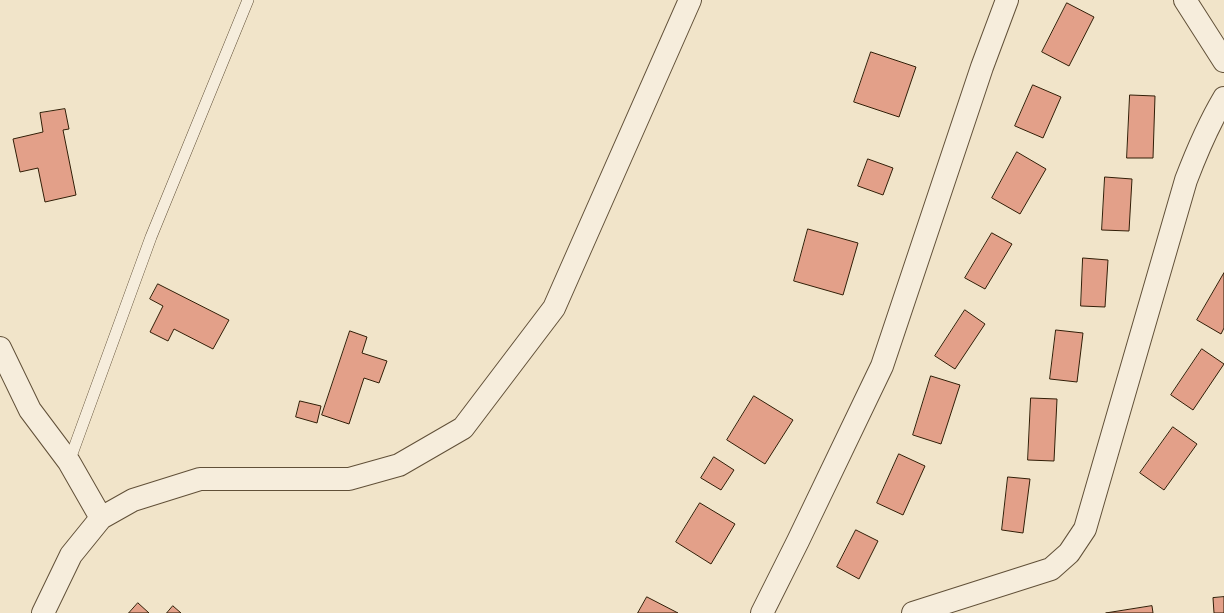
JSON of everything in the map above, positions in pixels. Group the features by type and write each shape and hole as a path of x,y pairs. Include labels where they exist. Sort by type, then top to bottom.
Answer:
{"street":[{"path":"43,613 71,555 101,518 133,500 200,479 349,479 399,465 463,428 554,308 690,0"},
{"path":"762,613 882,366 982,67 1007,0"},
{"path":"1185,0 1224,61"},
{"path":"913,613 1051,569 1069,554 1085,529 1186,180 1200,144 1224,98"},
{"path":"0,348 30,410 70,462 101,518"}],"lane":[{"path":"70,462 151,237 248,0"}],"building":[{"path":"1067,3 1094,17 1069,66 1042,52"},
{"path":"871,52 916,67 899,117 854,102"},
{"path":"1033,85 1061,97 1043,138 1015,126"},
{"path":"1130,95 1155,96 1153,158 1127,158"},
{"path":"65,109 69,129 63,130 76,195 45,202 38,168 20,172 13,139 43,132 40,113"},
{"path":"1017,152 1046,169 1020,214 992,198"},
{"path":"868,159 893,168 883,195 858,186"},
{"path":"1105,177 1132,179 1129,231 1102,230"},
{"path":"808,229 858,243 843,295 794,281"},
{"path":"992,233 1012,244 985,289 965,278"},
{"path":"1083,258 1108,260 1105,307 1081,306"},
{"path":"1224,273 1224,328 1221,334 1197,320"},
{"path":"158,284 229,320 213,349 174,329 168,341 150,332 163,306 150,299"},
{"path":"965,310 985,324 955,369 935,356"},
{"path":"1056,330 1083,333 1077,382 1050,379"},
{"path":"350,331 367,337 362,353 387,361 379,383 364,378 349,424 322,415"},
{"path":"1202,349 1224,364 1193,410 1171,395"},
{"path":"931,376 960,385 941,444 913,435"},
{"path":"754,396 793,420 765,464 727,440"},
{"path":"1031,398 1057,399 1054,461 1028,460"},
{"path":"300,401 321,406 317,423 296,417"},
{"path":"1173,427 1197,444 1164,490 1140,473"},
{"path":"899,454 925,466 903,515 877,503"},
{"path":"714,457 734,470 721,490 701,478"},
{"path":"1008,477 1030,479 1023,533 1002,530"},
{"path":"700,503 735,524 711,564 676,542"},
{"path":"856,530 878,541 859,579 837,567"},
{"path":"647,597 678,613 638,613"},
{"path":"1224,597 1224,613 1214,613 1213,598"},
{"path":"138,603 149,613 129,613"},
{"path":"173,606 181,613 167,613"},
{"path":"1152,606 1153,613 1106,613"}]}
